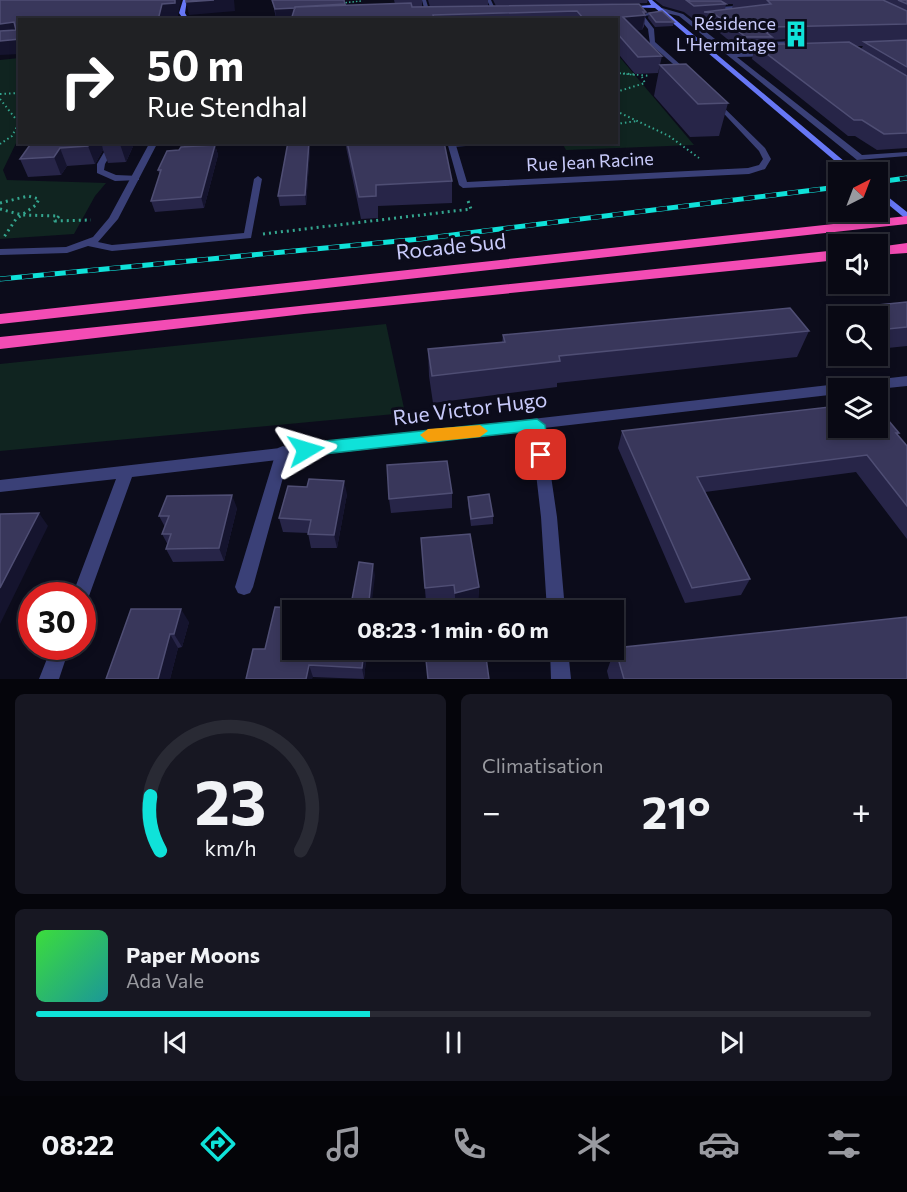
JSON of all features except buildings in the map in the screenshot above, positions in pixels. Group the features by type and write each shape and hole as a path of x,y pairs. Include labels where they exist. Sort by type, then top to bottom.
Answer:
{"highway":[{"name":"Rocade Sud","path":"0,319 907,219"},
{"path":"888,250 907,248"},
{"path":"0,343 304,309 828,256"}],"street":[{"path":"185,0 182,12 186,18"},
{"path":"424,0 428,12"},
{"path":"489,0 494,10"},
{"path":"649,0 841,162"},
{"path":"617,7 656,6"},
{"path":"698,8 754,7"},
{"path":"720,8 732,16"},
{"path":"483,10 505,10"},
{"path":"417,13 439,12"},
{"path":"622,14 676,12 860,158 907,154"},
{"path":"640,15 651,29 652,43 698,85"},
{"path":"486,17 498,17"},
{"path":"690,22 703,21"},
{"path":"690,33 704,33"},
{"path":"732,55 782,54 767,44 812,43"},
{"name":"Rue Jean Racine","path":"463,185 749,171 762,167 767,159 762,150 706,92"},
{"path":"113,144 101,164 100,171 115,178 136,178"},
{"path":"0,252 67,250 88,243 106,230 153,144"},
{"path":"451,144 463,185"},
{"path":"88,243 112,248 248,236 258,179"},
{"path":"888,201 907,219"},
{"path":"888,383 907,381"},
{"name":"Rue Victor Hugo","path":"0,486 828,390"},
{"path":"537,425 549,517 555,600"},
{"path":"244,587 283,452"},
{"path":"85,582 126,472"},
{"path":"49,679 56,660"},
{"path":"560,660 561,679"}],"path":[{"path":"335,3 361,1"},
{"path":"618,73 650,76"},
{"path":"618,91 645,83 642,77"},
{"path":"0,94 18,93"},
{"path":"0,99 18,122"},
{"path":"618,112 669,136 720,172"},
{"path":"618,124 637,121"},
{"path":"12,136 18,125"},
{"path":"0,144 12,136 18,135"},
{"path":"248,236 471,209 463,185"},
{"path":"0,203 28,196 39,200 14,222 0,242"},
{"path":"0,209 22,215 58,216 55,220 98,219 94,227"}],"green space":[{"path":"618,55 694,145 566,150 563,144 618,144"},
{"path":"18,58 18,139 3,170 7,180 106,183 95,196 74,234 0,239 0,60"},
{"path":"386,324 405,413 0,451 0,364"}],"railway":[{"path":"888,181 907,178"},
{"path":"0,279 420,239 828,188"}],"slow traffic":[{"path":"428,435 480,431"}],"place":[{"name":"Résidence L'Hermitage","path":"796,34"}],"route":[{"path":"306,450 537,425 541,455"}]}
